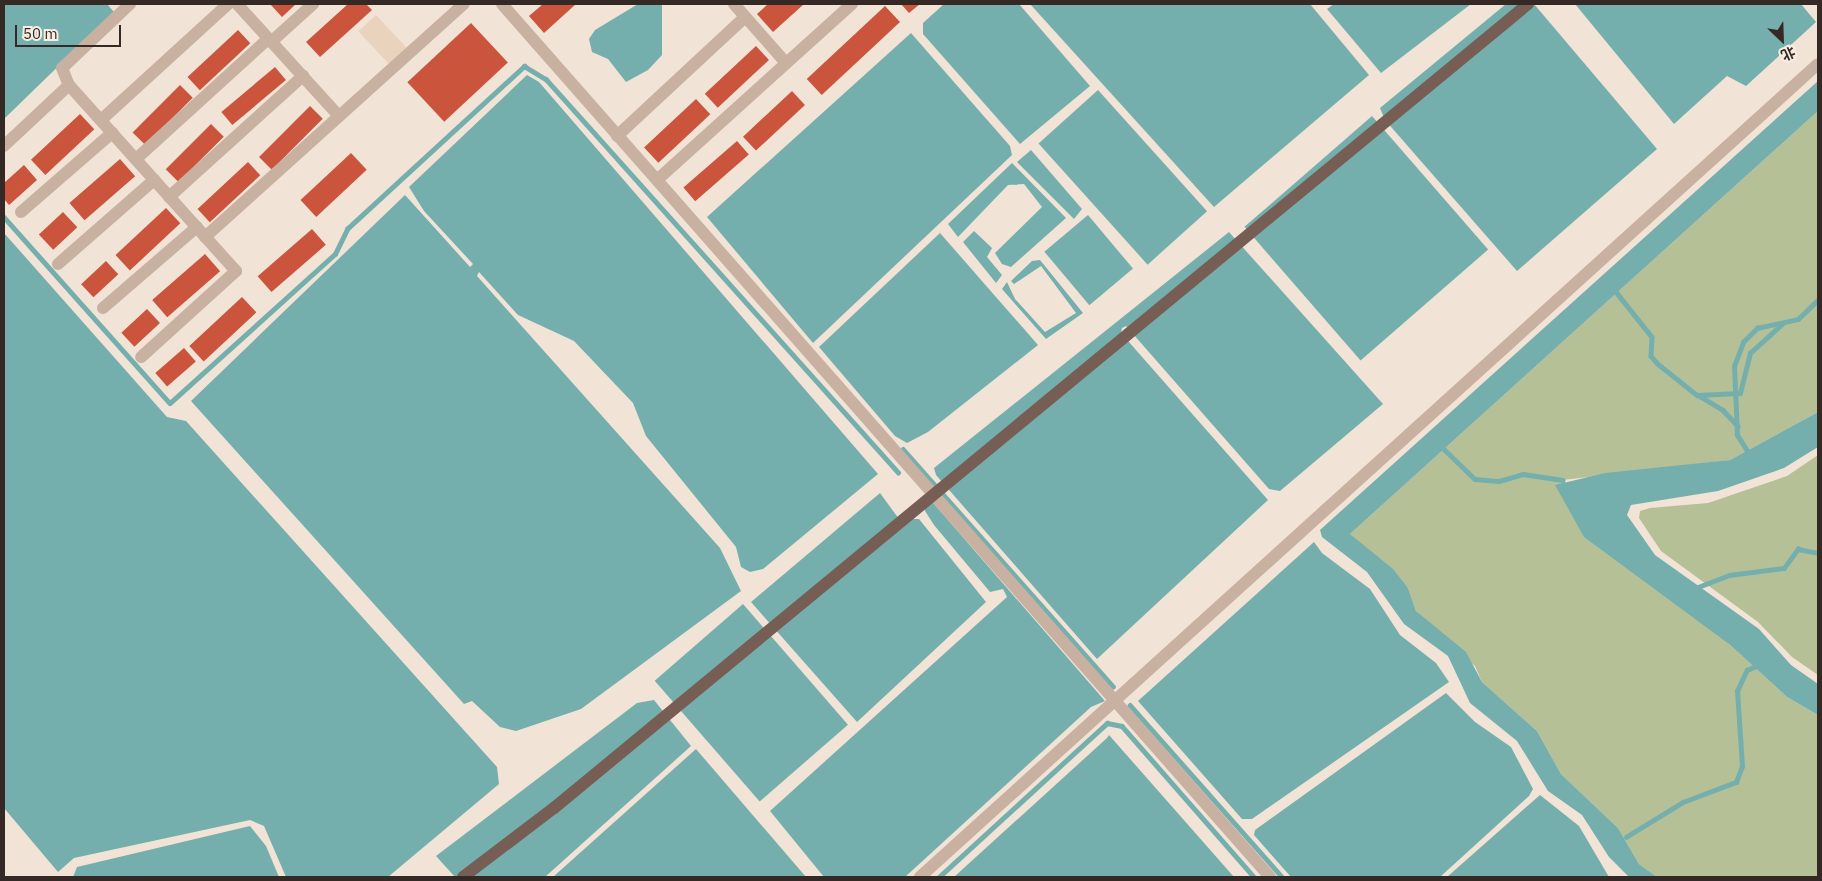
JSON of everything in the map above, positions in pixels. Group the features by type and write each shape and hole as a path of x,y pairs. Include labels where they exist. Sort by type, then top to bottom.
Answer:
{"main road":[{"path":"463,877 554,808 1528,4"}],"street":[{"path":"130,4 62,68 69,85 236,271 141,357"},
{"path":"101,120 228,4"},
{"path":"236,4 339,116"},
{"path":"136,159 312,4"},
{"path":"205,237 464,4"},
{"path":"502,4 617,136 937,492 1113,701 1270,877"},
{"path":"734,4 744,18 786,63"},
{"path":"657,180 852,4"},
{"path":"617,136 744,18"},
{"path":"920,877 1818,64"},
{"path":"169,197 303,76"},
{"path":"4,146 69,85"},
{"path":"21,212 112,133"},
{"path":"58,264 154,180"},
{"path":"103,308 196,227"}],"green space":[{"path":"1818,111 1818,412 1730,460 1563,480 1729,644 1787,697 1818,715 1818,877 1657,877 1639,864 1618,828 1561,774 1537,731 1482,682 1475,666 1416,611 1408,588 1350,534"},
{"path":"1818,455 1818,675 1792,657 1758,622 1661,551 1639,518 1640,511 1650,508 1708,503 1787,476"}],"shaded area":[{"path":"376,15 410,52 393,68 358,31"}],"water":[{"path":"4,4 107,4 114,12 4,119"},
{"path":"638,4 662,4 662,55 648,70 626,82 608,59 592,52 589,39 595,30"},
{"path":"944,4 1019,4 1090,86 1020,144 923,34 923,23"},
{"path":"1030,4 1310,4 1369,75 1214,207"},
{"path":"1334,4 1471,4 1381,73 1327,9"},
{"path":"1506,4 1534,4 1657,149 1517,271 1385,120 1380,108"},
{"path":"1575,4 1801,4 1816,22 1746,86 1727,76 1674,124"},
{"path":"911,33 1010,146 1012,155 813,343 707,217"},
{"path":"527,75 539,82 878,474 763,569 750,572 741,567 736,547 646,436 633,403 574,341 518,315 479,272 477,276 720,548 741,591 581,709 516,731 500,727 472,701 464,704 191,401 405,195 470,267 473,264 424,211 409,187"},
{"path":"1818,81 1818,111 1350,534 1393,569 1408,588 1416,611 1466,652 1482,682 1537,731 1561,774 1618,828 1639,864 1657,877 1629,877 1609,857 1582,815 1548,791 1517,741 1470,703 1448,656 1404,624 1367,572 1322,537 1320,530"},
{"path":"1098,90 1207,211 1148,265 1039,144"},
{"path":"1372,116 1488,250 1361,360 1244,227"},
{"path":"1031,150 1082,209 1074,219 1017,162"},
{"path":"1012,163 1066,218 1011,267 1002,264 995,253 1042,207 1024,184 1008,185 958,237 948,224"},
{"path":"1088,215 1133,269 1089,305 1044,252"},
{"path":"974,231 992,248 987,257 1002,275 996,283 963,242"},
{"path":"1229,232 1383,404 1280,491 1269,489 1126,326 1122,328 1121,333 1268,500 1097,659 936,475 934,468"},
{"path":"4,233 167,417 186,421 497,767 499,784 388,877 286,877 264,826 250,820 74,858 58,872 4,808"},
{"path":"940,233 1038,345 928,432 907,443 895,436 819,347"},
{"path":"1040,260 1083,313 1046,339 1002,289 1007,282 1015,299 1045,332 1076,313 1041,266 1014,284 1011,281 1032,261"},
{"path":"1818,412 1818,447 1784,468 1718,491 1631,505 1627,515 1655,555 1759,629 1791,665 1818,684 1818,715 1787,697 1729,644 1584,537 1555,485 1605,473 1730,460"},
{"path":"880,493 899,519 919,519 986,602 857,722 751,602"},
{"path":"929,498 1105,701 1091,707 905,877 824,877 770,811 1007,597 1003,589 990,592 934,525 925,511 924,502"},
{"path":"1314,542 1322,553 1370,589 1400,635 1436,663 1449,682 1252,819 1242,819 1138,701"},
{"path":"743,604 848,725 760,802 655,681"},
{"path":"1446,693 1475,722 1511,747 1533,789 1529,796 1440,877 1291,877 1254,835 1255,830"},
{"path":"654,700 691,746 545,877 455,877 436,856 637,703"},
{"path":"1109,735 1234,877 954,877 1107,738"},
{"path":"696,749 806,877 553,877"},
{"path":"1540,795 1579,826 1609,877 1447,877"},
{"path":"250,826 266,846 279,877 73,877 77,867"}],"building":[{"path":"270,4 296,4 282,17"},
{"path":"348,4 366,4 372,10 320,57 306,42"},
{"path":"543,4 576,4 544,33 529,16"},
{"path":"768,4 804,4 773,32 757,14"},
{"path":"901,4 920,4 909,13"},
{"path":"885,6 900,22 822,95 807,79"},
{"path":"471,23 508,62 444,122 407,82"},
{"path":"238,30 250,43 200,90 188,77"},
{"path":"756,46 769,60 718,108 705,94"},
{"path":"275,67 286,80 232,125 221,112"},
{"path":"180,85 193,98 145,145 133,132"},
{"path":"792,91 805,105 756,151 743,137"},
{"path":"696,99 710,114 658,163 644,147"},
{"path":"310,106 323,119 272,170 259,157"},
{"path":"80,114 94,129 45,175 31,160"},
{"path":"211,124 224,137 178,182 166,169"},
{"path":"737,141 749,155 695,201 683,188"},
{"path":"351,153 367,170 316,217 301,200"},
{"path":"120,159 135,176 85,220 69,203"},
{"path":"248,162 260,175 210,222 198,209"},
{"path":"24,165 37,180 9,205 4,199 4,183"},
{"path":"166,208 180,223 130,270 116,255"},
{"path":"63,212 77,227 53,250 39,235"},
{"path":"312,229 326,245 271,292 258,276"},
{"path":"205,254 220,271 167,317 152,300"},
{"path":"106,261 118,274 93,297 81,284"},
{"path":"242,297 256,312 204,361 189,346"},
{"path":"147,309 160,323 134,347 121,333"},
{"path":"184,348 196,362 167,387 155,373"}],"waterway":[{"path":"4,217 170,403 335,254 347,229 524,66 546,79 898,472"},
{"path":"1617,293 1652,337 1651,356 1697,395 1740,393 1750,353 1782,324"},
{"path":"1747,451 1737,435 1734,366 1743,342 1757,328 1798,319 1818,300"},
{"path":"1698,395 1723,410 1738,426"},
{"path":"903,449 1113,686"},
{"path":"1444,449 1475,479 1499,481 1523,474 1563,480"},
{"path":"1698,587 1729,575 1784,568 1798,549 1818,553"},
{"path":"1626,837 1683,802 1736,782 1742,766 1737,691 1747,670 1754,667"},
{"path":"1130,705 1282,877"},
{"path":"939,877 1107,723 1122,726 1254,877"}]}
